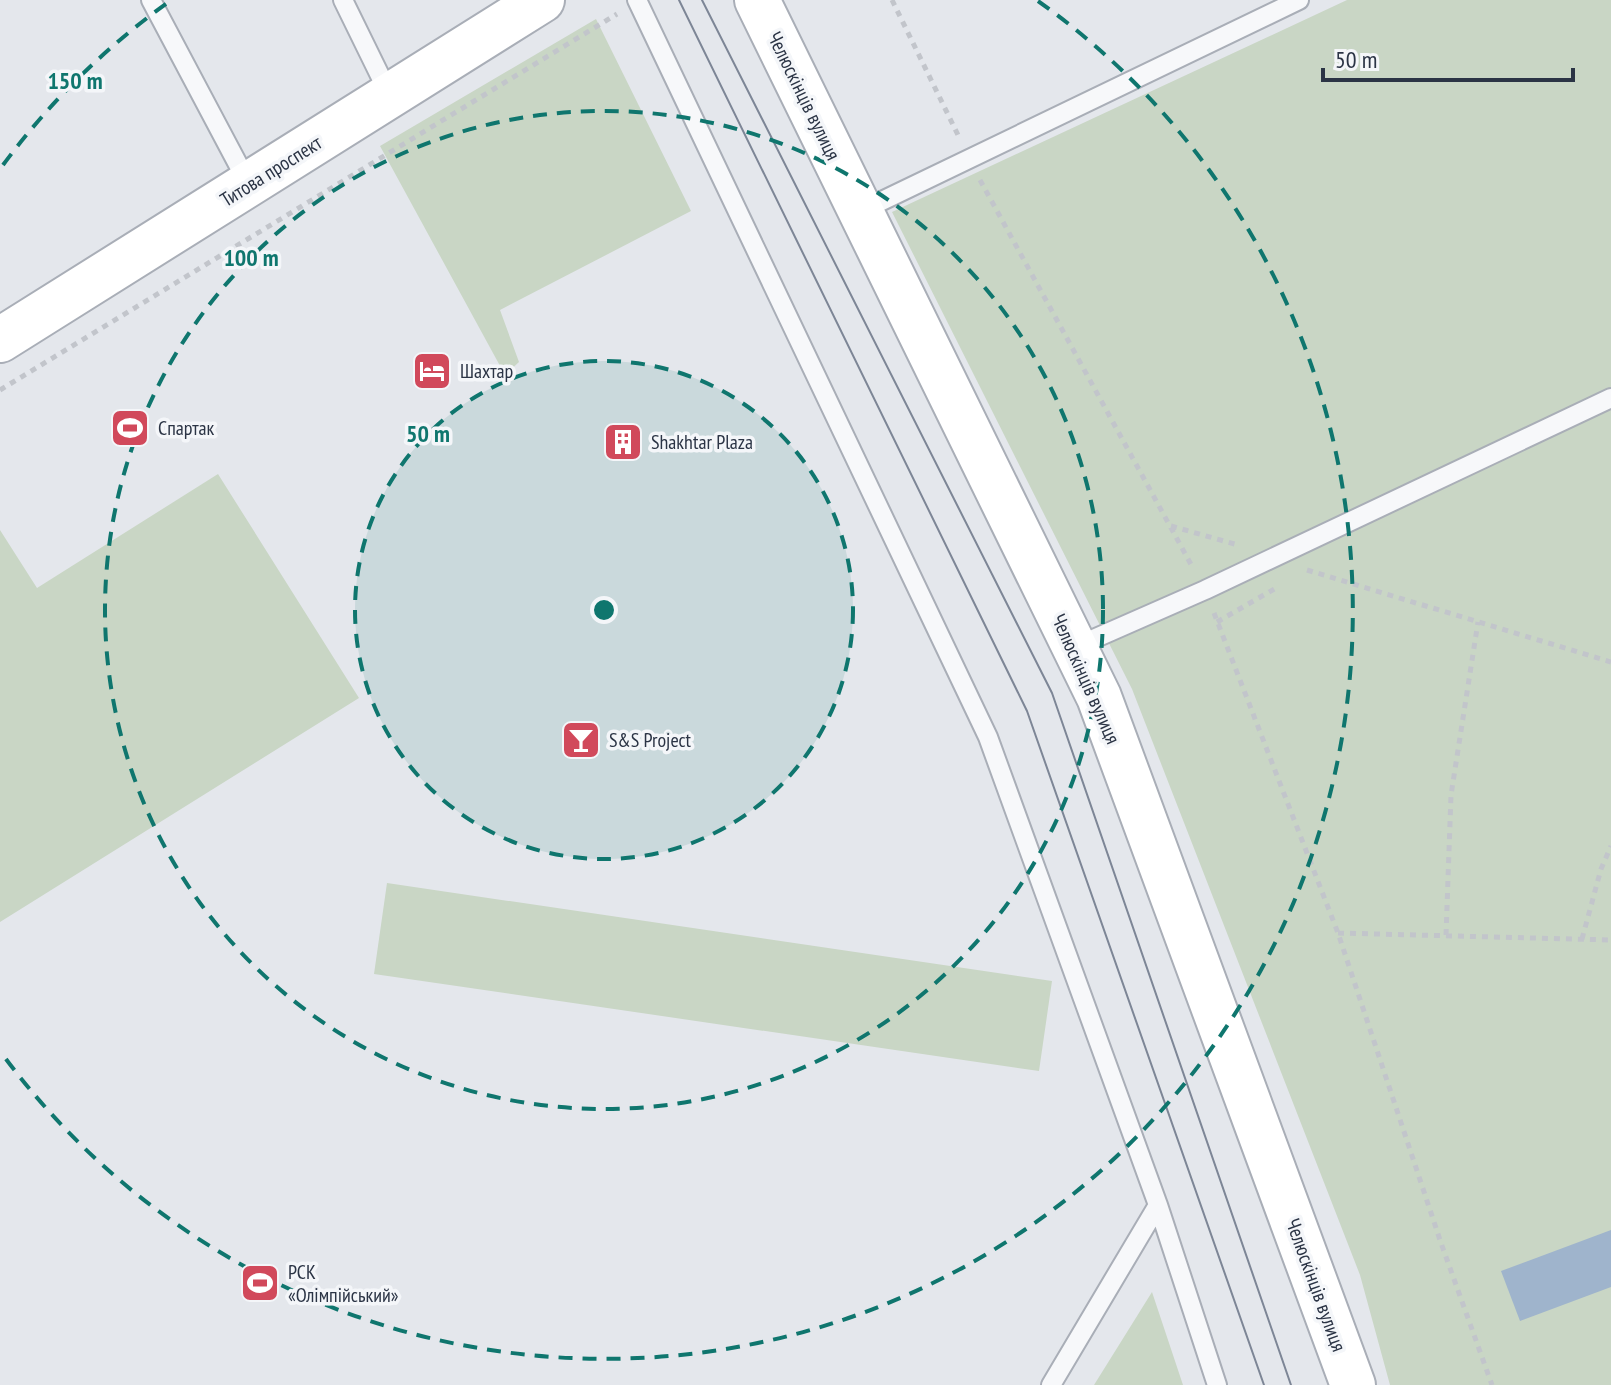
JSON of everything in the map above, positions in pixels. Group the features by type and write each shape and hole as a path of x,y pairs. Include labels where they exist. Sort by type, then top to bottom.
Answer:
{"main road":[{"name":"Титова проспект","path":"0,340 542,0"},
{"name":"Челюскінців вулиця","path":"757,0 1099,697 1353,1385"}],"lane":[{"path":"151,0 249,185"},
{"path":"343,0 390,96"},
{"path":"861,211 1299,0"},
{"path":"638,1 988,737 1158,1205 1217,1385"},
{"path":"1073,648 1205,590 1611,398"},
{"path":"1051,1385 1158,1205"}],"path":[{"path":"892,0 970,159 1205,590 1338,933 1441,1243 1492,1385"},
{"path":"0,390 638,1"},
{"path":"1170,526 1277,555 1307,570 1611,662"},
{"path":"1446,935 1451,795 1478,622"},
{"path":"1582,939 1601,869 1611,846"},
{"path":"1338,933 1611,940"}],"green space":[{"path":"1347,0 1611,0 1611,1385 1390,1385 1360,1275 1132,689 892,212"},
{"path":"596,19 691,211 500,310 519,362 505,375 380,146"},
{"path":"218,474 359,698 0,922 0,530 37,588"},
{"path":"387,883 1052,981 1039,1071 374,974"},
{"path":"1152,1292 1183,1385 1094,1385"}],"water":[{"path":"1611,1230 1611,1287 1520,1321 1501,1271"}],"tram line":[{"path":"679,0 1027,711 1264,1385"},
{"path":"702,0 1052,693 1291,1385"}],"place":[{"name":"Шахтар","path":"432,371"},
{"name":"Спартак","path":"130,428"},
{"name":"Shakhtar Plaza","path":"623,442"},
{"name":"S&S Project","path":"581,740"},
{"name":"РСК «Олімпійський»","path":"260,1283"}]}
